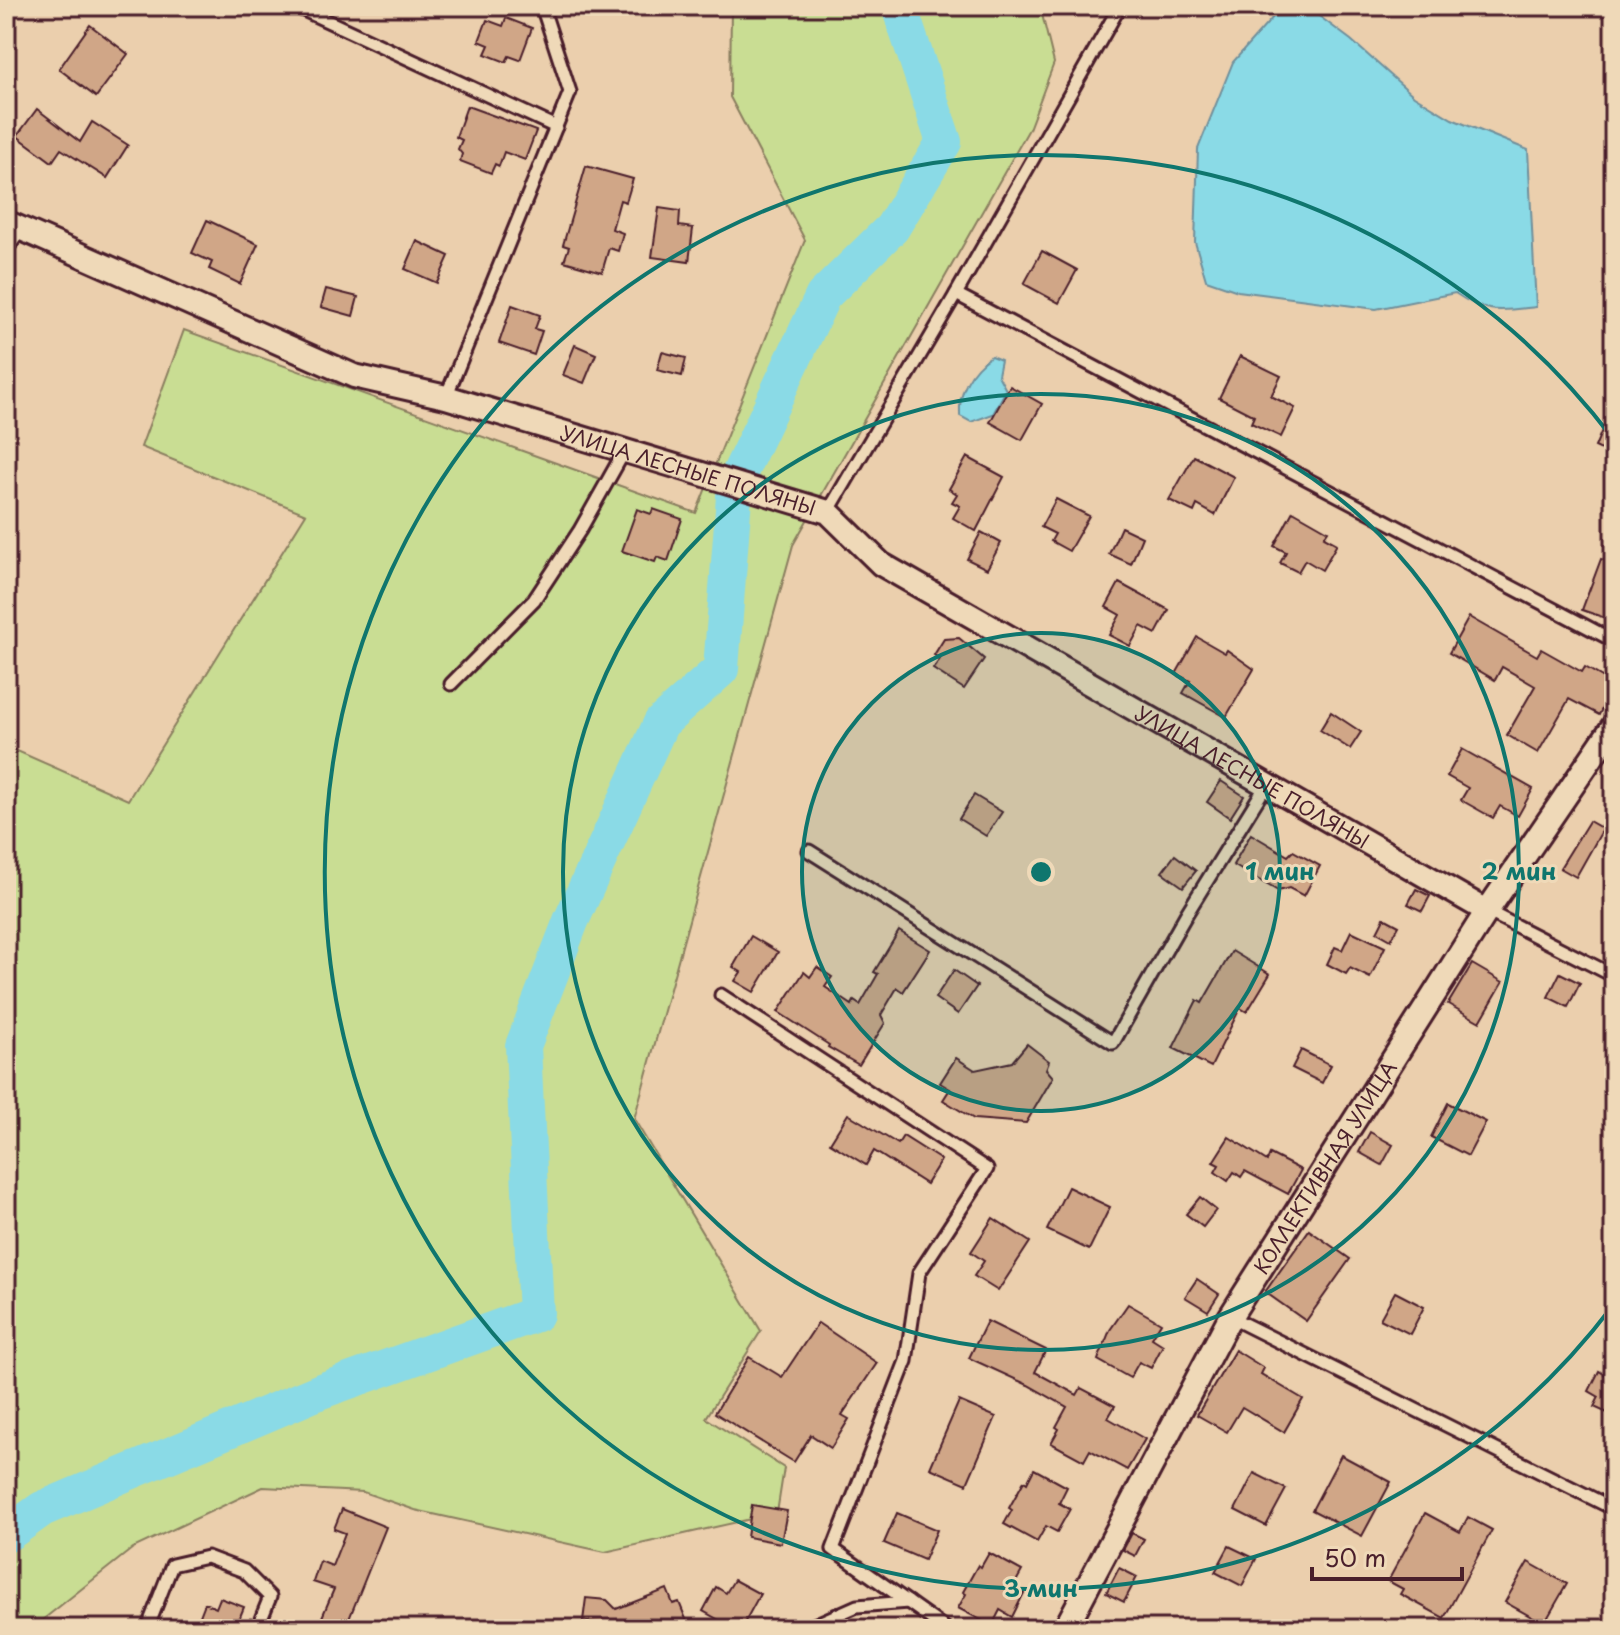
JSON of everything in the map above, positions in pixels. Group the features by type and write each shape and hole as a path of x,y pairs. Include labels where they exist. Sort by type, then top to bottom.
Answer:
{"street":[{"name":"УЛИЦА ЛЕСНЫЕ ПОЛЯНЫ","path":"13,226 354,376 446,397 828,512 881,564 1487,911"},
{"name":"КОЛЛЕКТИВНАЯ УЛИЦА","path":"1065,1629 1230,1317 1487,911 1614,725"}],"lane":[{"path":"295,6 556,127"},
{"path":"446,397 570,92 542,6"},
{"path":"828,512 1120,6"},
{"path":"6,250 13,226"},
{"path":"956,294 1614,641"},
{"path":"451,684 534,600 580,530 625,450"},
{"path":"809,851 1113,1043 1187,913 1267,783"},
{"path":"1487,911 1614,976"},
{"path":"721,995 987,1169 919,1273 906,1361 833,1549 946,1629"},
{"path":"1230,1317 1614,1509"},
{"path":"147,1629 172,1565 207,1557 244,1571 270,1597 257,1629"},
{"path":"805,1629 857,1606 909,1602"}],"green space":[{"path":"731,6 1040,6 1054,63 1029,129 793,545 634,1119 761,1331 706,1418 784,1468 777,1513 605,1552 415,1510 363,1492 263,1487 133,1548 31,1629 6,1629 6,746 128,800 306,514 141,447 184,330 696,513 805,240 730,97"}],"water":[{"path":"1315,13 1351,40 1414,96 1452,119 1528,150 1536,307 1494,310 1476,305 1455,293 1376,309 1238,291 1206,280 1195,242 1198,149 1233,62 1274,16"},
{"path":"991,356 1001,360 998,375 1006,390 993,414 971,422 960,416 961,398 972,374"}],"building":[{"path":"506,18 532,28 520,60 509,56 506,62 485,54 489,45 479,41 487,20 503,26"},
{"path":"90,25 128,54 96,97 59,69"},
{"path":"467,106 536,131 525,160 504,152 499,166 495,164 491,173 460,161 462,154 458,149 462,140 456,137"},
{"path":"37,109 80,142 92,122 128,145 107,178 61,149 52,162 17,136"},
{"path":"586,166 633,179 626,202 620,200 612,229 623,233 618,251 609,248 602,272 564,261 569,247 563,245"},
{"path":"659,208 680,211 679,226 693,228 689,262 652,257"},
{"path":"207,220 258,244 240,284 209,269 212,262 192,253"},
{"path":"417,241 449,256 437,283 405,269"},
{"path":"1042,251 1077,270 1059,303 1024,284"},
{"path":"326,289 358,297 353,316 321,307"},
{"path":"512,305 540,315 535,329 542,331 534,355 499,343"},
{"path":"575,345 596,354 584,383 563,375"},
{"path":"662,352 686,358 682,376 657,370"},
{"path":"1240,356 1281,376 1271,396 1295,408 1281,437 1251,423 1254,416 1219,398"},
{"path":"1010,386 1042,404 1022,440 990,422"},
{"path":"1602,430 1614,435 1614,456 1595,447"},
{"path":"1194,456 1234,477 1215,515 1197,505 1194,512 1169,500"},
{"path":"967,457 1004,477 976,531 953,518 960,506 952,502 957,494 949,489"},
{"path":"1056,499 1089,516 1069,551 1051,541 1055,534 1041,527"},
{"path":"637,509 651,514 653,509 682,519 668,561 657,557 655,562 622,551"},
{"path":"1293,511 1328,531 1324,537 1337,544 1322,570 1305,560 1298,572 1280,563 1286,552 1274,546"},
{"path":"1121,527 1142,537 1131,564 1109,554"},
{"path":"981,532 1001,543 987,569 967,559"},
{"path":"1601,559 1614,564 1614,621 1582,610"},
{"path":"1119,583 1169,610 1156,634 1141,626 1130,646 1109,635 1120,615 1106,607"},
{"path":"1469,617 1537,656 1541,649 1582,672 1585,667 1614,684 1599,715 1569,699 1538,753 1507,735 1535,686 1502,667 1495,680 1449,653"},
{"path":"1197,637 1225,653 1227,650 1254,669 1226,717 1183,693 1190,681 1176,674"},
{"path":"959,638 984,659 964,689 933,669 940,659 934,655 944,639"},
{"path":"1331,712 1361,732 1350,749 1320,730"},
{"path":"1462,749 1533,789 1518,816 1500,806 1493,818 1461,800 1468,788 1447,776"},
{"path":"1221,781 1244,796 1230,818 1207,802"},
{"path":"974,795 1002,812 986,836 959,819"},
{"path":"1589,821 1603,829 1576,877 1560,868"},
{"path":"1251,834 1288,856 1293,851 1320,866 1304,896 1289,888 1278,891 1233,865"},
{"path":"1175,855 1196,871 1183,887 1162,872"},
{"path":"1416,889 1430,896 1422,911 1408,904"},
{"path":"1384,918 1399,926 1391,940 1377,932"},
{"path":"899,931 930,950 903,992 897,988 881,1015 885,1023 859,1065 778,1012 804,972 810,977 817,967 832,977 825,987 852,1005 854,1001 860,1005 878,974 874,972"},
{"path":"1351,931 1385,947 1370,978 1350,968 1346,974 1327,964 1335,947 1342,950"},
{"path":"751,936 778,952 754,992 735,981 741,972 733,967"},
{"path":"1232,951 1270,974 1247,1012 1240,1008 1211,1067 1173,1048 1197,1000 1202,1003"},
{"path":"1472,964 1503,982 1480,1022 1448,1004"},
{"path":"954,970 977,986 958,1014 935,998"},
{"path":"1560,973 1580,983 1568,1007 1548,997"},
{"path":"1027,1044 1049,1061 1046,1069 1053,1077 1026,1123 974,1119 943,1100 950,1089 940,1083 956,1058 975,1070 1012,1062"},
{"path":"1301,1050 1331,1065 1322,1083 1292,1068"},
{"path":"1448,1103 1486,1122 1468,1156 1431,1137"},
{"path":"848,1114 898,1144 903,1136 941,1160 926,1184 874,1151 866,1165 830,1143"},
{"path":"1370,1132 1393,1145 1382,1165 1359,1152"},
{"path":"1229,1137 1267,1161 1270,1154 1301,1170 1288,1194 1245,1171 1241,1177 1234,1172 1228,1181 1215,1172 1219,1165 1213,1162"},
{"path":"1068,1187 1110,1207 1089,1250 1047,1230"},
{"path":"1200,1197 1216,1210 1203,1227 1186,1214"},
{"path":"993,1218 1030,1242 998,1291 974,1276 984,1261 971,1252"},
{"path":"1309,1230 1350,1259 1306,1321 1265,1292"},
{"path":"1197,1279 1219,1294 1208,1311 1185,1297"},
{"path":"1395,1292 1424,1307 1410,1334 1380,1319"},
{"path":"1128,1304 1161,1323 1152,1338 1163,1345 1151,1368 1139,1362 1130,1378 1098,1360 1110,1330"},
{"path":"987,1321 1046,1350 1035,1372 1077,1395 1081,1388 1115,1406 1108,1418 1145,1439 1127,1470 1090,1450 1084,1461 1051,1443 1067,1407 969,1358"},
{"path":"818,1323 877,1363 842,1415 849,1419 831,1448 811,1435 794,1462 715,1413 749,1357 782,1377"},
{"path":"1235,1350 1264,1368 1261,1374 1303,1399 1284,1432 1242,1407 1227,1432 1197,1415"},
{"path":"1614,1367 1614,1416 1594,1407 1599,1397 1589,1391 1599,1371 1609,1377"},
{"path":"959,1401 996,1417 967,1484 930,1468"},
{"path":"1341,1455 1391,1482 1362,1536 1312,1510"},
{"path":"1034,1469 1067,1487 1059,1503 1070,1509 1057,1532 1046,1526 1037,1542 1004,1524 1012,1510 1009,1508"},
{"path":"1254,1473 1286,1489 1266,1526 1235,1510"},
{"path":"752,1505 787,1511 781,1543 747,1537"},
{"path":"342,1509 386,1527 345,1629 317,1629 334,1589 313,1582 320,1561 332,1566 345,1533 334,1529"},
{"path":"897,1513 937,1530 924,1560 884,1543"},
{"path":"1425,1513 1460,1532 1468,1517 1492,1530 1444,1618 1400,1594 1403,1589 1388,1581"},
{"path":"1132,1533 1144,1539 1135,1556 1123,1550"},
{"path":"1229,1546 1256,1559 1242,1586 1215,1572"},
{"path":"989,1553 1022,1571 1013,1587 1024,1593 1012,1617 1000,1610 992,1626 958,1608 978,1565 981,1567"},
{"path":"1528,1562 1567,1584 1544,1624 1505,1602"},
{"path":"1119,1568 1137,1577 1124,1602 1106,1593"},
{"path":"734,1580 760,1594 741,1629 735,1629 703,1611 716,1587 726,1593"},
{"path":"667,1589 673,1604 679,1602 690,1629 604,1629 599,1623 583,1621 586,1598 607,1600 616,1609"},
{"path":"220,1598 244,1607 235,1629 195,1629 205,1603 216,1608"}],"waterway":[{"path":"6,1535 42,1509 321,1391 536,1314 523,1046 571,921 661,723 721,669 735,483 823,296 892,228 944,142 899,6"}]}
